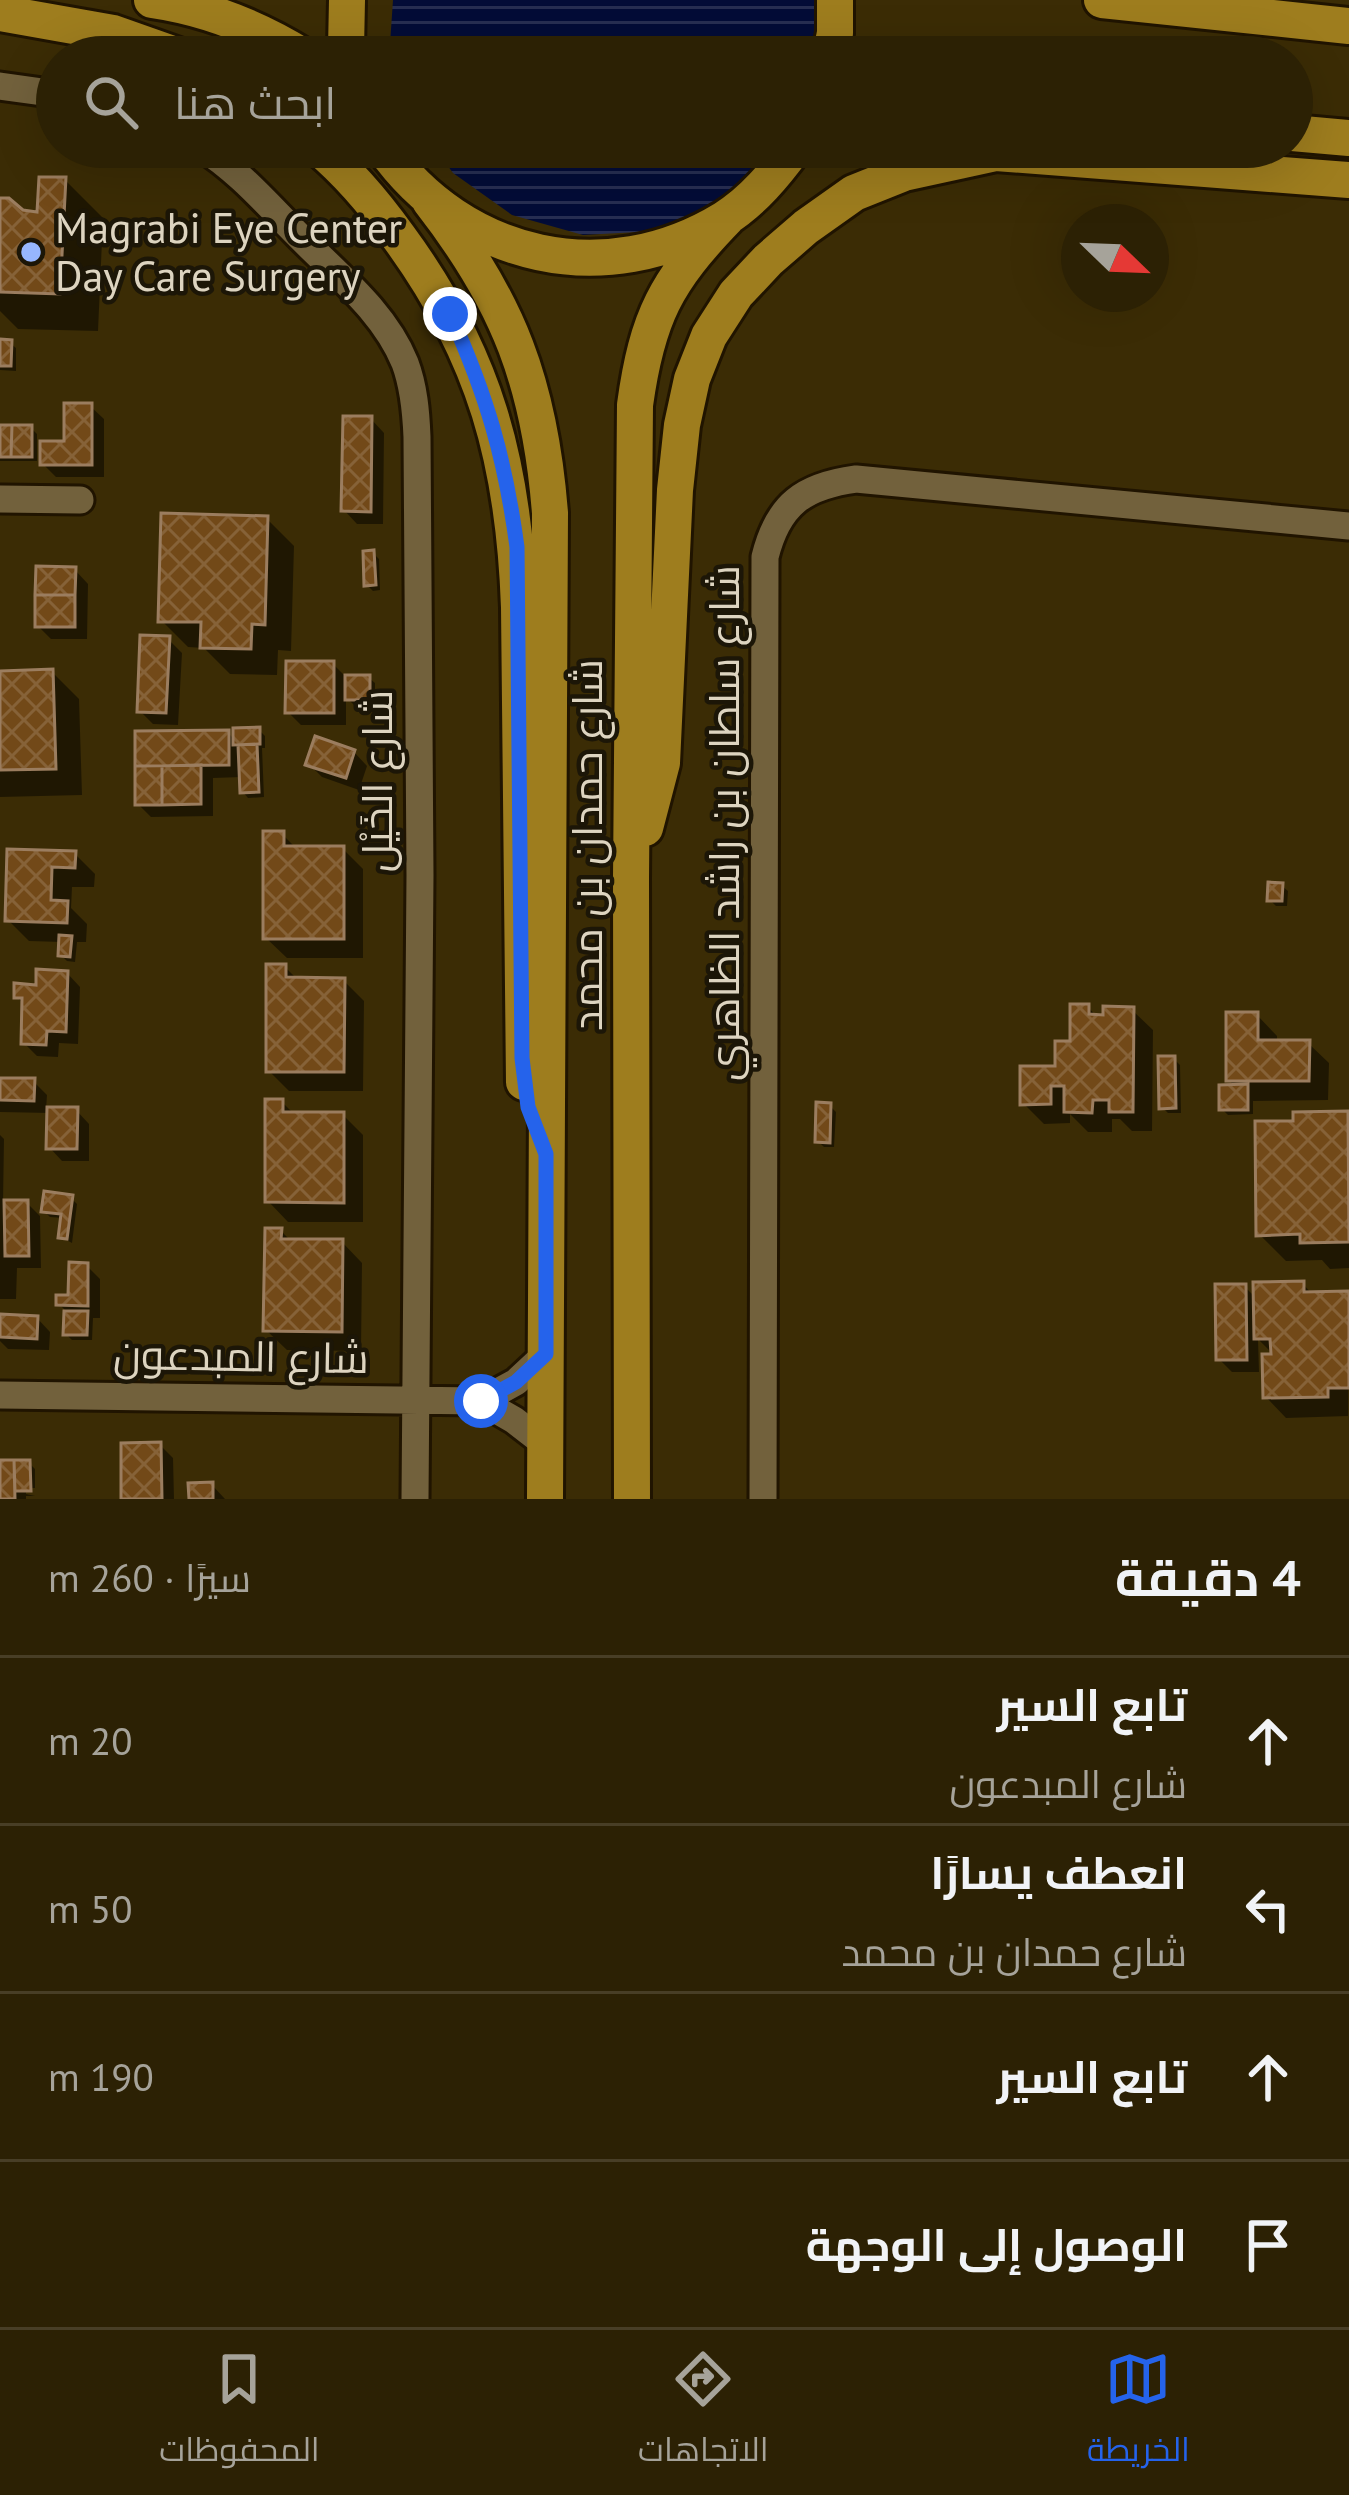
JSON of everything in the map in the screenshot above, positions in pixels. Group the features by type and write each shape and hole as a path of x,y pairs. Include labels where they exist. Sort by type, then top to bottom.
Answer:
{"main road":[{"path":"152,0 224,16 269,36"},
{"path":"346,36 347,0"},
{"path":"834,36 835,0"},
{"path":"1102,0 1349,26"},
{"path":"1329,0 1349,3"},
{"path":"0,13 122,36"},
{"path":"1313,135 1349,138"},
{"path":"339,168 375,205 450,314 495,427 508,486 519,608 522,1058 528,1107 546,1154"},
{"path":"398,168 430,200 483,235 543,255 607,259 669,246 727,218 791,168"},
{"path":"770,181 780,168"},
{"path":"632,878 662,763 682,425 692,379 709,336 736,294 806,227 854,193 927,168"},
{"path":"1192,168 1349,180"},
{"name":"شارع حمدان بن محمد","path":"430,200 465,246 518,346 546,456 550,514 544,1499"},
{"name":"شارع حمدان بن محمد","path":"632,1499 635,404 643,352 661,302 689,256 727,218"}],"street":[{"path":"0,86 36,91"},
{"name":"شارع الخَيْل","path":"228,168 365,303 405,364 415,400 420,851 415,1499"},
{"name":"شارع سلطان بن راشد الظاهري","path":"763,1499 764,557 770,534 786,508 806,493 831,482 856,479 1349,526"},
{"path":"0,499 80,500"},
{"path":"481,1401 516,1382 546,1354"},
{"name":"شارع المبدعون","path":"0,1395 481,1401"},
{"path":"481,1401 544,1444"}],"shaded area":[{"path":"393,0 821,0 818,36 391,36"},
{"path":"449,168 758,168 723,202 656,231 583,235 512,215"}],"building":[{"name":"Magrabi Eye Center Day Care Surgery","path":"39,177 66,177 60,294 0,292 0,198 37,212"},
{"path":"0,339 12,340 11,366 0,366"},
{"path":"64,403 92,403 92,465 40,465 40,441 64,441"},
{"path":"343,416 372,416 371,512 341,511"},
{"path":"0,425 12,425 11,457 0,457"},
{"path":"12,425 32,425 32,457 11,457"},
{"path":"161,513 268,516 265,625 252,624 251,649 200,648 201,622 158,622"},
{"path":"374,550 376,585 364,586 363,551"},
{"path":"36,566 76,567 75,595 35,595"},
{"path":"35,595 75,595 75,627 35,627"},
{"path":"140,635 170,636 166,713 137,712"},
{"path":"286,661 334,661 334,713 285,713"},
{"path":"53,669 56,769 0,770 0,671"},
{"path":"345,675 370,675 370,700 345,700"},
{"path":"260,727 260,744 233,745 233,728"},
{"path":"229,730 229,765 135,766 135,731"},
{"path":"315,736 355,750 346,778 305,765"},
{"path":"257,744 259,792 240,793 238,745"},
{"path":"201,765 201,804 162,805 162,766"},
{"path":"135,766 162,766 162,805 135,805"},
{"path":"263,831 284,831 284,846 344,846 344,939 263,939"},
{"path":"7,849 76,851 75,868 52,867 51,900 68,901 67,923 5,921"},
{"path":"1268,882 1283,883 1282,901 1267,901"},
{"path":"59,935 72,936 70,957 58,956"},
{"path":"266,964 286,964 286,977 345,978 344,1072 266,1072"},
{"path":"36,969 68,971 66,1032 47,1031 46,1045 21,1044 22,998 14,998 14,983 36,985"},
{"path":"1070,1004 1089,1004 1089,1014 1103,1015 1103,1006 1134,1007 1133,1112 1109,1112 1109,1100 1093,1100 1092,1113 1064,1112 1064,1086 1051,1086 1051,1104 1020,1105 1020,1066 1055,1066 1055,1041 1070,1041"},
{"path":"1226,1012 1258,1012 1258,1040 1310,1040 1309,1081 1226,1081"},
{"path":"1158,1056 1175,1056 1176,1108 1159,1109"},
{"path":"0,1078 35,1078 34,1101 0,1100"},
{"path":"1248,1084 1248,1110 1219,1110 1219,1085"},
{"path":"265,1099 283,1099 283,1112 344,1112 344,1203 265,1202"},
{"path":"816,1102 831,1103 830,1143 815,1142"},
{"path":"47,1107 78,1107 77,1149 46,1149"},
{"path":"1348,1111 1349,1242 1300,1243 1300,1234 1256,1236 1255,1121 1293,1121 1293,1112"},
{"path":"44,1191 73,1195 67,1239 58,1238 61,1214 41,1212"},
{"path":"4,1200 28,1200 29,1256 5,1256"},
{"path":"265,1228 282,1228 281,1239 343,1239 342,1332 263,1331"},
{"path":"69,1262 88,1263 88,1306 56,1305 56,1295 68,1295"},
{"path":"1304,1281 1304,1292 1349,1291 1349,1388 1328,1388 1328,1397 1263,1398 1262,1354 1271,1354 1270,1339 1254,1339 1253,1282"},
{"path":"1215,1284 1246,1284 1247,1360 1216,1360"},
{"path":"64,1311 88,1311 87,1335 63,1335"},
{"path":"0,1314 38,1316 37,1339 0,1337"},
{"path":"161,1442 162,1499 121,1499 121,1443"},
{"path":"0,1460 14,1460 15,1499 0,1499"},
{"path":"14,1460 30,1460 31,1491 15,1491"},
{"path":"213,1482 213,1499 189,1499 188,1483"}],"place":[{"name":"Magrabi Eye Center Day Care Surgery","path":"31,252"}],"route":[{"path":"450,314 495,427 517,547 522,1058 528,1107 546,1154 546,1354 516,1382 481,1401"}]}
